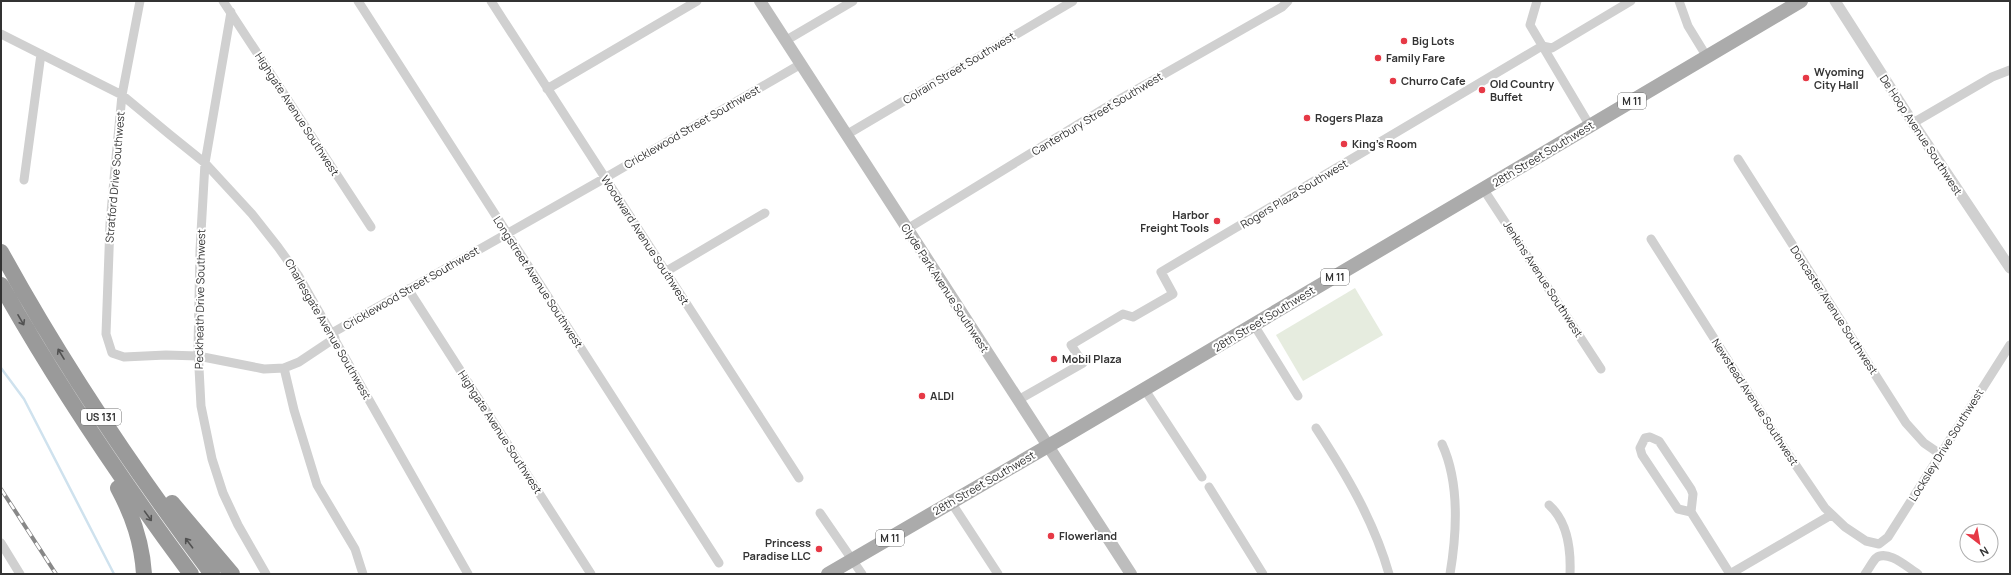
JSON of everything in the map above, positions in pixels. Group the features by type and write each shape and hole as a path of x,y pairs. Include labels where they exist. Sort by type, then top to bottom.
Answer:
{"highway":[{"name":"US 131","path":"1,252 75,378 137,471 212,574"},
{"name":"US 131","path":"1,285 71,403 138,502 192,574"},
{"path":"75,378 119,430 181,514 232,574"},
{"path":"87,426 134,521 141,548 144,574"}],"main road":[{"name":"Clyde Park Avenue Southwest","path":"760,1 1131,574"},
{"name":"28th Street Southwest","path":"828,574 1145,390 1801,1"}],"street":[{"name":"Stratford Drive Southwest","path":"112,353 106,334 110,224 122,95 140,1"},
{"name":"Highgate Avenue Southwest","path":"224,1 371,227"},
{"name":"Longstreet Avenue Southwest","path":"358,1 719,563"},
{"name":"Woodward Avenue Southwest","path":"491,1 799,478"},
{"path":"547,89 697,1"},
{"path":"785,41 853,1"},
{"name":"Colrain Street Southwest","path":"846,134 1073,1"},
{"name":"Canterbury Street Southwest","path":"907,229 1113,103 1282,7 1288,1"},
{"path":"1537,1 1530,25 1590,126"},
{"name":"Rogers Plaza Southwest","path":"1018,400 1083,362 1071,345 1123,314 1133,317 1173,294 1161,272 1542,46 1552,48 1631,1"},
{"path":"1678,1 1688,26 1707,57"},
{"name":"De Hoop Avenue Southwest","path":"1835,1 1913,123 2010,268"},
{"name":"Peckheath Drive Southwest","path":"231,12 206,163 200,250 198,356 201,406 212,459 223,493 238,525 266,574"},
{"name":"Charlesgate Avenue Southwest","path":"1,34 122,95 206,163 252,214 298,275 334,335 409,472 468,574"},
{"path":"24,180 41,54"},
{"name":"Cricklewood Street Southwest","path":"112,353 124,358 166,355 198,356 264,369 284,368 299,362 334,335 408,290 801,64"},
{"path":"1913,123 1992,77 2010,70"},
{"name":"Doncaster Avenue Southwest","path":"1738,159 1906,423 1924,443 1940,454"},
{"name":"Jenkins Avenue Southwest","path":"1484,190 1601,369"},
{"path":"665,272 764,213"},
{"name":"Newstead Avenue Southwest","path":"1651,239 1776,436 1831,515 1866,541 1879,544"},
{"name":"Highgate Avenue Southwest","path":"408,290 591,574"},
{"path":"1254,325 1298,396"},
{"name":"Locksley Drive Southwest","path":"1879,544 1888,537 2010,345"},
{"path":"284,368 298,424 317,485 355,549 362,574"},
{"path":"1145,390 1202,477"},
{"path":"1316,428 1364,508 1380,545 1389,574"},
{"path":"1690,512 1678,509 1642,455 1640,448 1645,438 1650,437 1659,441 1691,489 1693,494 1690,512 1730,574 1831,515"},
{"path":"1442,444 1450,462 1454,500 1454,548 1450,574"},
{"path":"1209,487 1263,574"},
{"path":"951,502 998,574"},
{"path":"1549,505 1561,519 1566,533 1571,558 1570,574"},
{"path":"820,513 862,574"},
{"path":"1,543 20,574"},
{"path":"1866,574 1874,560 1881,556 1890,557 1918,574"}],"shaded area":[{"path":"1355,288 1383,335 1303,381 1276,335"}],"waterway":[{"path":"1,368 24,399 114,574"}],"railway":[{"path":"1,489 56,574"}],"place":[{"name":"Big Lots","path":"1404,41"},
{"name":"Family Fare","path":"1378,58"},
{"name":"Wyoming City Hall","path":"1806,78"},
{"name":"Churro Cafe","path":"1393,81"},
{"name":"Old Country Buffet","path":"1482,90"},
{"name":"Rogers Plaza","path":"1307,118"},
{"name":"King's Room","path":"1344,144"},
{"name":"Harbor Freight Tools","path":"1217,221"},
{"name":"Mobil Plaza","path":"1054,359"},
{"name":"ALDI","path":"922,396"},
{"name":"Flowerland","path":"1051,536"},
{"name":"Princess Paradise LLC","path":"819,549"}]}
